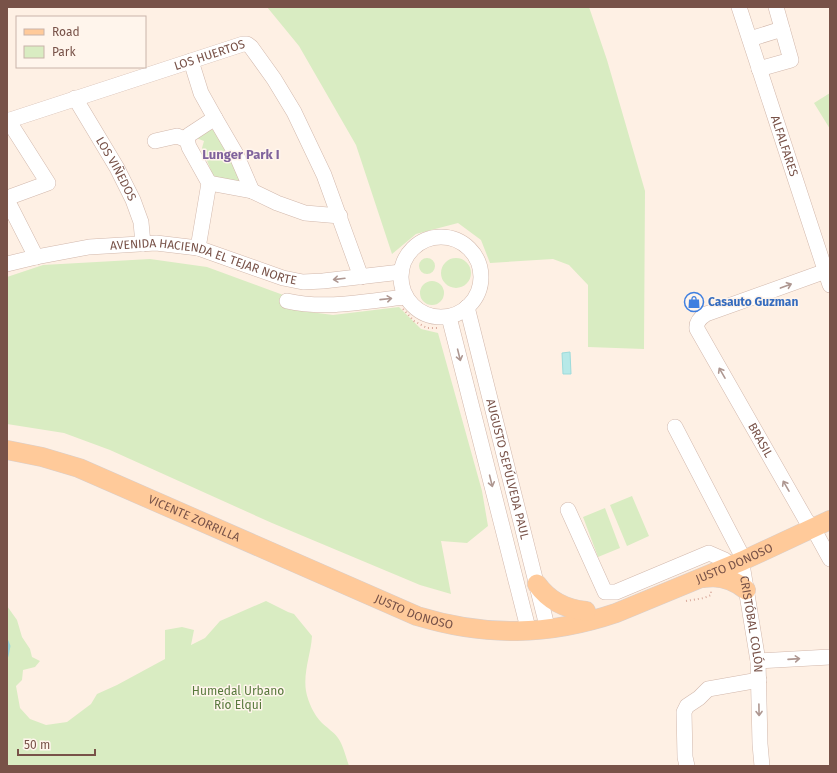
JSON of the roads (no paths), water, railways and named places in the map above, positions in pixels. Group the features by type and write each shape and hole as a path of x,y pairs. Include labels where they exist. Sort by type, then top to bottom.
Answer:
{"main road":[{"name":"VICENTE ZORRILLA","path":"7,450 42,456 79,468 378,599"},
{"name":"JUSTO DONOSO","path":"378,599 416,609 494,619 527,625 547,623 577,625 600,618 695,580 736,558 809,524 830,512"},
{"name":"JUSTO DONOSO","path":"809,524 830,520"},
{"name":"JUSTO DONOSO","path":"547,623 640,595 736,558"},
{"path":"695,580 706,577 726,579 746,590"},
{"path":"537,584 546,596 558,604 570,609 586,611"}],"street":[{"path":"759,69 791,60 776,7"},
{"name":"ALFALFARES","path":"742,8 759,69 828,278"},
{"path":"750,39 782,29"},
{"name":"LOS HUERTOS","path":"7,121 243,44 247,44 251,47 274,79 294,112 324,175 361,277"},
{"path":"191,61 201,93 236,154 252,191"},
{"name":"LOS VIÑEDOS","path":"75,98 118,168 134,200 141,222 143,244"},
{"path":"198,248 209,183 189,147 187,140 189,135 215,118"},
{"path":"7,121 48,183 7,199 36,256"},
{"path":"155,141 177,136 187,140"},
{"path":"209,183 252,191 277,203 305,213 340,216"},
{"path":"446,236 460,242 471,251 478,263 481,276 479,290 472,302 462,312 447,323 423,314 404,302 401,285 401,272 404,260 411,250 421,242 446,236"},
{"name":"AVENIDA HACIENDA EL TEJAR NORTE","path":"7,264 36,256 89,247 156,243 198,248 283,278 303,282 401,272"},
{"name":"BRASIL","path":"828,278 706,314 698,320 696,325 830,559"},
{"name":"AVENIDA HACIENDA EL TEJAR NORTE","path":"303,282 292,302 316,305 404,302"},
{"name":"AUGUSTO SEPÚLVEDA PAUL","path":"467,307 547,623"},
{"name":"AUGUSTO SEPÚLVEDA PAUL","path":"447,323 527,625"},
{"name":"CRISTÓBAL COLÓN","path":"675,428 736,558 746,590 758,661 762,766"},
{"path":"568,510 605,592 616,592 709,553 736,558"},
{"path":"503,530 522,525"},
{"path":"758,661 830,657"},
{"path":"687,766 685,757 684,712 687,706 699,698 708,689 759,680"}],"water":[{"path":"570,352 571,374 563,374 562,353"}],"waterway":[{"path":"7,641 9,646 7,656"}],"place":[{"name":"Casauto Guzman","path":"694,302"}],"district":[{"name":"Lunger Park I","path":"241,154"}],"park label":[{"name":"Humedal Urbano Río Elqui","path":"238,698"}]}
